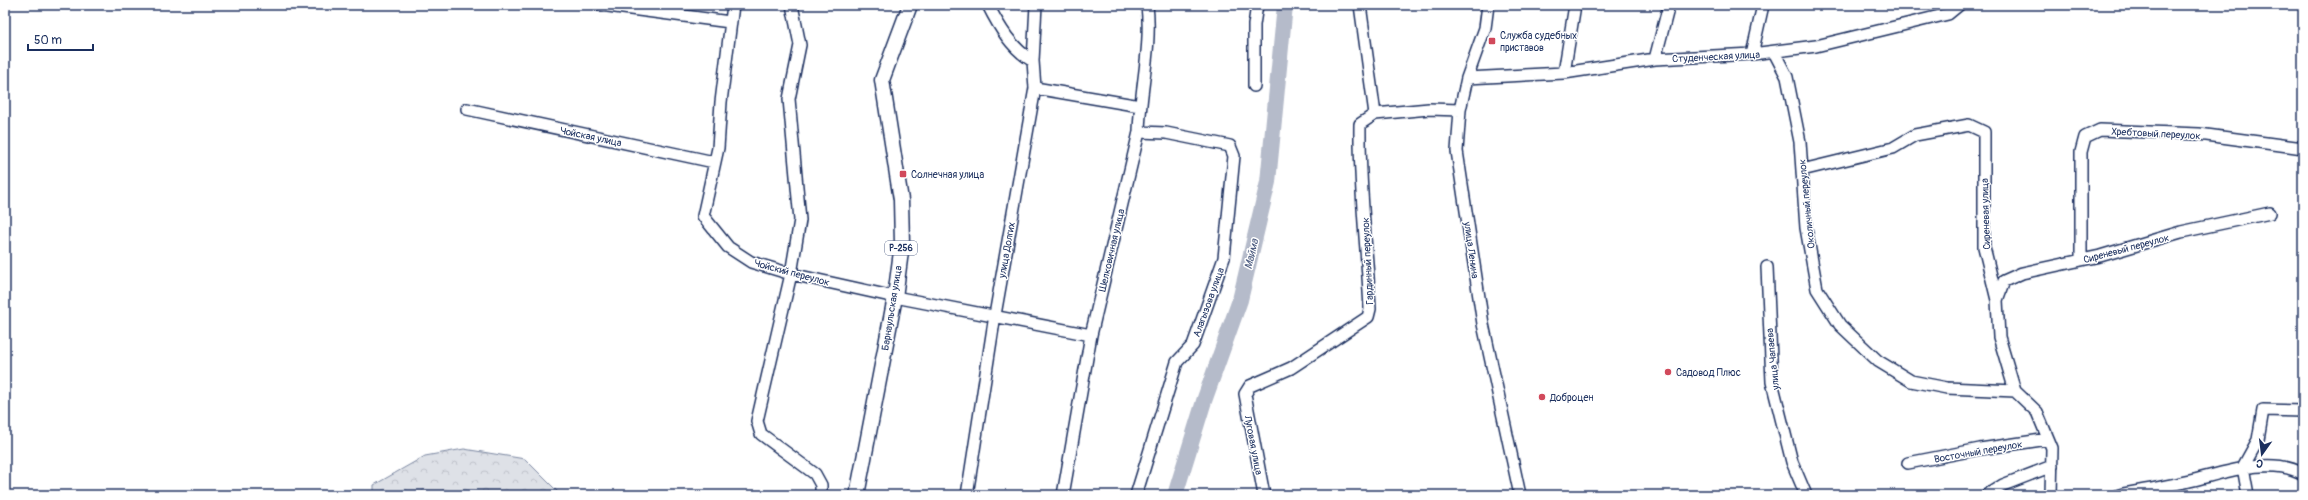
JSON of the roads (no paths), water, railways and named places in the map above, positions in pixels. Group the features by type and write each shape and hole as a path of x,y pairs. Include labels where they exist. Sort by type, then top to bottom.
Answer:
{"main road":[{"name":"Барнаульская улица","path":"857,495 895,297 902,244 901,200 882,80 910,5"}],"street":[{"path":"600,5 730,22"},
{"name":"Чойский переулок","path":"733,5 730,22 718,148 703,216 728,247 751,262 791,274 895,297 995,315 1091,335"},
{"path":"792,5 800,45 789,98 800,220 791,274 757,421 761,434 815,474 821,485 821,495"},
{"path":"988,5 1000,28 1022,55 1034,61"},
{"name":"улица Долгих","path":"967,495 995,315 1035,88 1034,61 1036,5"},
{"name":"Шелковичная улица","path":"1063,495 1091,335 1139,132 1140,106 1149,26 1147,5"},
{"path":"1254,86 1254,25 1258,5"},
{"path":"1360,5 1375,114 1429,109 1460,110"},
{"name":"улица Ленина","path":"1488,5 1485,28 1467,78 1460,110 1457,151 1483,324 1520,495"},
{"path":"1564,73 1575,5"},
{"path":"1656,59 1669,5"},
{"path":"1752,54 1763,5"},
{"name":"Студенческая улица","path":"1467,78 1564,73 1656,59 1752,54 1816,46 1888,30 1948,14 1959,5"},
{"name":"Околичный переулок","path":"1774,52 1787,77 1800,142 1806,228 1817,289 1840,325 1878,361 1911,381 1947,388 2015,390"},
{"path":"1035,88 1140,106"},
{"name":"Чойская улица","path":"467,109 714,162"},
{"name":"Гардинный переулок","path":"1245,394 1250,386 1292,368 1368,317 1370,309 1368,260 1359,158 1360,124 1375,114"},
{"name":"Сиреневая улица","path":"1802,170 1893,148 1915,135 1969,125 1984,132 1984,247 1997,300 1999,337 2015,390 2037,412 2052,448 2051,495"},
{"name":"Хребтовый переулок","path":"2081,260 2081,152 2085,137 2100,130 2199,134 2303,148"},
{"name":"Алагызова улица","path":"1136,495 1177,362 1193,345 1224,258 1234,156 1230,146 1166,133 1139,132"},
{"name":"Сиреневый переулок","path":"1997,300 2004,282 2022,273 2081,260 2181,232 2270,213"},
{"name":"улица Чапаева","path":"1767,267 1772,382 1792,462 1806,495"},
{"name":"Луговая улица","path":"1245,394 1264,495"},
{"path":"2248,495 2243,467 2258,440 2262,410 2303,411"},
{"name":"Восточный переулок","path":"1908,463 1980,449 2048,439"},
{"path":"1987,495 2003,484 2052,466"},
{"path":"2119,495 2194,480 2243,467 2271,466 2303,474"}],"waterway":[{"name":"Майма","path":"1175,495 1204,401 1240,300 1268,182 1285,5"}],"place":[{"name":"Служба судебных приставов","path":"1492,41"},
{"name":"Солнечная улица","path":"903,174"},
{"name":"Садовод Плюс","path":"1668,372"},
{"name":"Доброцен","path":"1542,397"}]}
